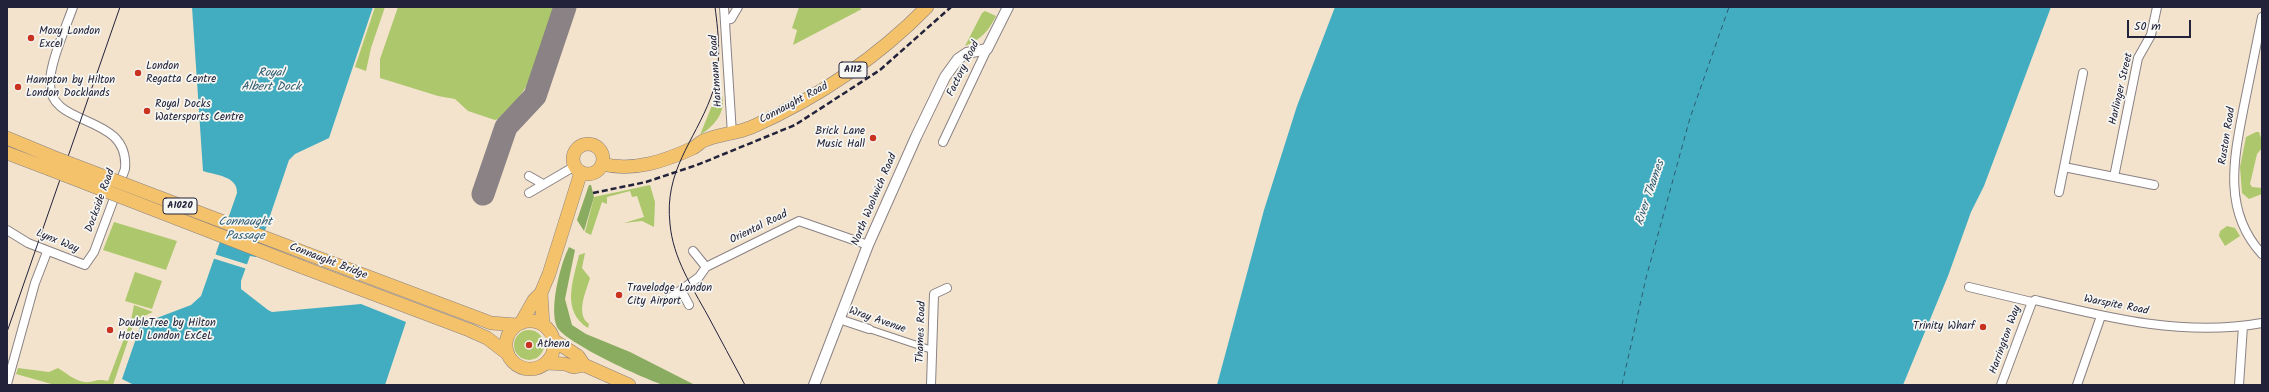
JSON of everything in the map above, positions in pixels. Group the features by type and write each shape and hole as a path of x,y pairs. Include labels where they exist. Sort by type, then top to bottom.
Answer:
{"main road":[{"name":"Connaught Road","path":"602,164 625,168 638,166 694,148 709,139 732,134 784,112 847,74 895,36 927,7"},
{"name":"Connaught Bridge","path":"7,138 51,163"},
{"path":"508,354 506,348 508,335 519,324 534,300 541,293 556,257 578,169 574,154 581,145 587,144 593,144 602,152 602,164 600,168 591,174 578,169"},
{"name":"Connaught Bridge","path":"7,153 51,163 436,310 491,323 519,324"},
{"path":"541,293 543,325"},
{"name":"Connaught Bridge","path":"436,310 487,338 508,354"},
{"name":"A1020","path":"519,324 532,321 543,325 553,340 578,356 584,366"},
{"path":"546,362 552,352 553,340"},
{"name":"A1020","path":"508,354 513,362 520,367 533,368 546,362 565,364 573,367 584,366 629,385"}],"street":[{"name":"Dockside Road","path":"73,7 52,70 50,83 52,94 57,102 71,114 110,132 121,145 126,161 122,178 94,252"},
{"name":"Hartmann Road","path":"724,7 732,134"},
{"path":"725,20 731,19 738,7"},
{"name":"Factory Road","path":"943,142 1008,7"},
{"name":"Harlinger Street","path":"2114,177 2138,58 2151,35 2157,7"},
{"name":"Ruston Road","path":"2262,17 2235,146 2233,168 2233,188 2238,213 2251,238 2262,254"},
{"name":"North Woolwich Road","path":"814,385 868,245 916,137 951,66 967,53 987,49"},
{"path":"2060,192 2083,72"},
{"path":"2064,167 2154,185"},
{"path":"529,193 542,185 578,169"},
{"path":"529,176 542,185"},
{"name":"Oriental Road","path":"670,298 699,277 706,267 799,221 868,245"},
{"name":"Lynx Way","path":"7,230 47,252 85,265 94,252"},
{"path":"693,250 706,267"},
{"path":"7,381 35,284 47,252"},
{"name":"Warspite Road","path":"1970,287 2032,302 2035,300 2101,316 2164,326 2243,326 2262,323"},
{"name":"Thames Road","path":"931,385 934,294 947,288"},
{"path":"681,290 689,305"},
{"name":"Harrington Way","path":"2001,385 2032,302"},
{"path":"2077,385 2101,316"},
{"name":"Wray Avenue","path":"839,319 932,350"},
{"path":"2239,385 2243,326"}],"green space":[{"path":"375,7 385,7 371,48 366,71 355,67"},
{"path":"398,7 555,7 528,84 517,100 498,119 495,120 468,111 455,99 438,96 380,78 380,59"},
{"path":"799,7 857,7 862,9 793,45 797,30 792,28"},
{"path":"985,11 996,16 993,22 984,34 965,46 982,13"},
{"path":"719,88 723,102 720,115 706,131 700,135"},
{"path":"2259,132 2262,141 2262,148 2257,154 2250,184 2252,187 2262,188 2262,194 2249,199 2242,193 2240,167 2246,137"},
{"path":"589,185 591,185 594,197 584,231 577,220"},
{"path":"650,185 655,202 654,227 642,221 624,223 644,217 637,196 632,197 630,191 607,197 607,204 602,202 591,235 585,232 594,197"},
{"path":"114,222 177,241 166,270 103,250"},
{"path":"2227,226 2235,228 2240,236 2225,246 2219,236 2220,231"},
{"path":"569,247 575,250 565,299 572,325 586,334 630,352 695,385 668,386 655,382 606,360 563,334 557,327 554,309 559,275"},
{"path":"585,253 582,268 590,278 584,296 582,309 585,320 589,324 588,328 574,313 571,295 579,255"},
{"path":"135,272 162,281 152,309 125,301"},
{"path":"134,305 153,312 135,320 113,385 55,385 16,374 18,368 49,372 58,368 80,381 108,381 131,320"},
{"path":"529,330 540,334 544,345 540,356 529,360 518,356 514,345 518,334"}],"water":[{"path":"192,7 373,7 329,138 295,154 289,160 256,257 250,256 241,281 241,289 272,312 361,304 406,322 385,385 134,385 122,379 141,324 191,305 201,296 237,193 234,183 230,180 219,175 203,171"},
{"name":"River Thames","path":"1335,7 2051,7 1984,186 1971,212 1948,276 1903,385 1217,385 1264,210 1297,106"}],"pier":[{"path":"214,254 249,265 247,269 212,258"}],"ferry route":[{"path":"1622,385 1646,278 1690,118 1729,7"}],"taxiway":[{"path":"483,194 506,127 535,96 565,7"}],"tram line":[{"path":"7,332 120,7"},
{"path":"715,7 719,52 717,74 711,97 676,172 671,188 669,205 670,224 675,249 684,272 745,385"}],"railway":[{"path":"593,193 646,182 697,165 795,125 880,70 951,7"}],"place":[{"name":"Moxy London Excel","path":"31,38"},
{"name":"London Regatta Centre","path":"138,73"},
{"name":"Hampton by Hilton London Docklands","path":"18,87"},
{"name":"Royal Docks Watersports Centre","path":"147,111"},
{"name":"Brick Lane Music Hall","path":"873,138"},
{"name":"Travelodge London City Airport","path":"619,295"},
{"name":"Trinity Wharf","path":"1983,327"},
{"name":"DoubleTree by Hilton Hotel London ExCeL","path":"110,330"},
{"name":"Athena","path":"529,345"}],"water label":[{"name":"Royal Albert Dock","path":"271,81"},
{"name":"Connaught Passage","path":"245,230"}]}
